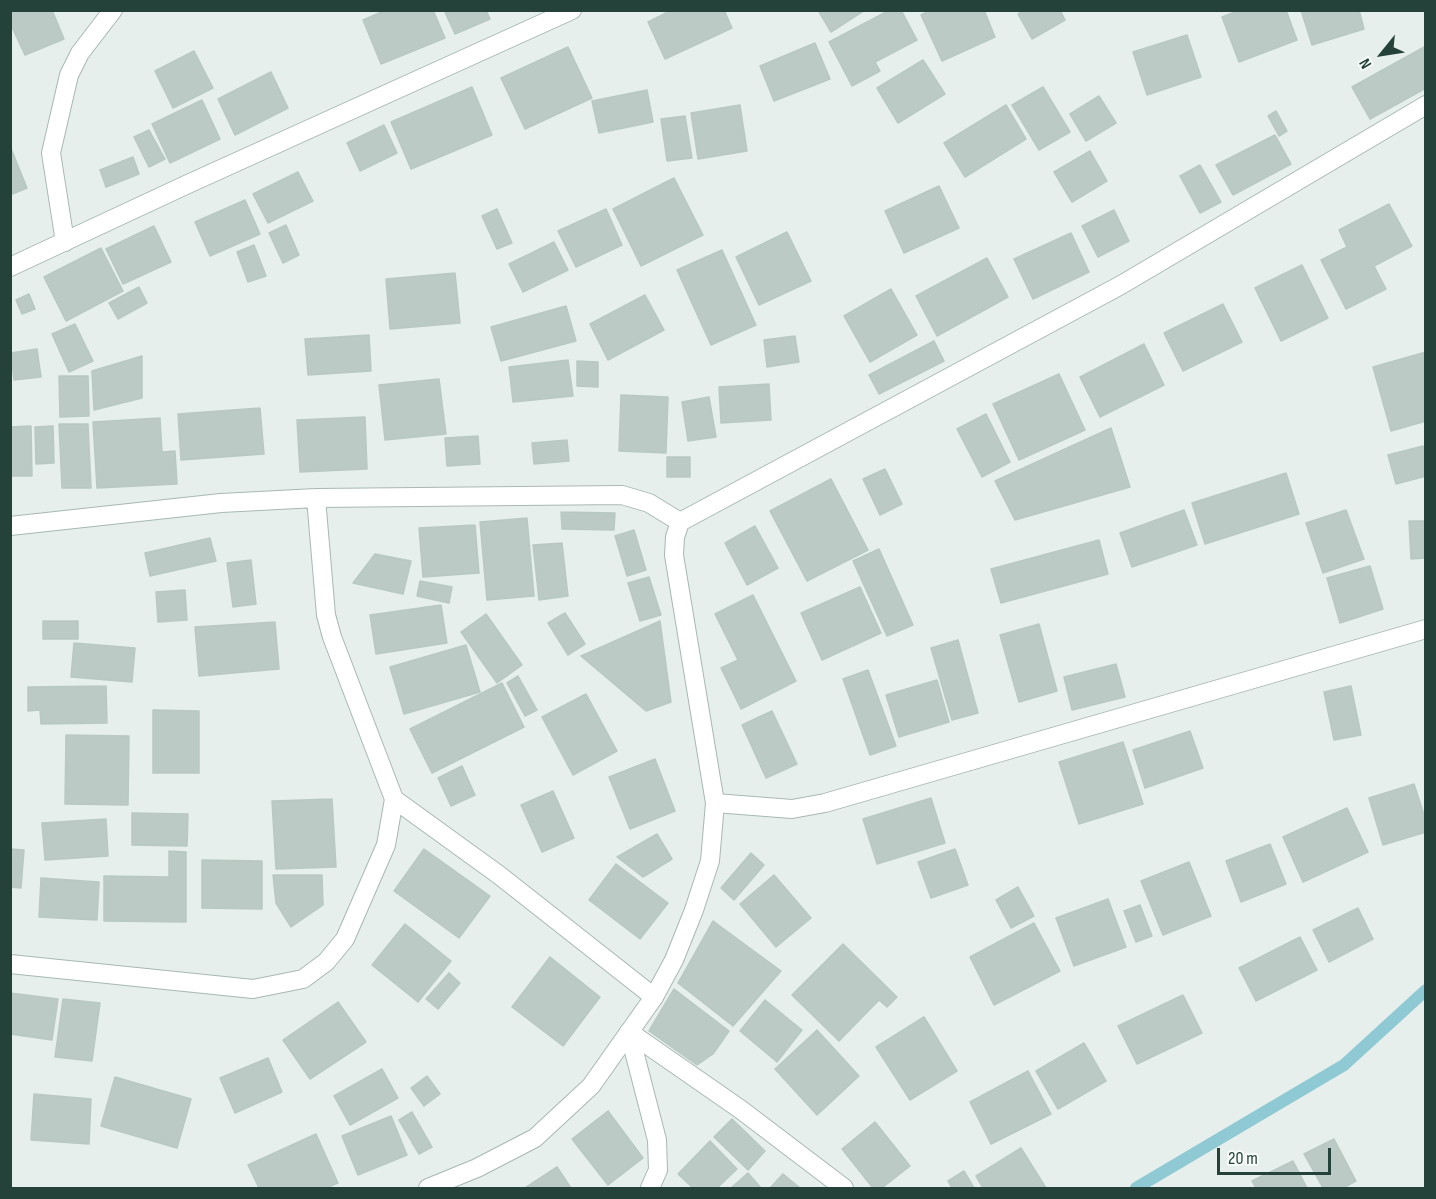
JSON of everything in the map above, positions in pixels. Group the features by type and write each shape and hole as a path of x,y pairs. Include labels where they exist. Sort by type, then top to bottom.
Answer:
{"street":[{"path":"65,242 51,153 69,75 80,53 113,10"},
{"path":"10,267 572,10"},
{"path":"428,1188 477,1168 535,1138 591,1086 654,997 674,960 694,910 710,861 715,803 674,555 675,537 680,522 1121,285 1425,105"},
{"path":"10,526 221,503 316,498 622,495 649,503 680,522"},
{"path":"10,964 253,989 303,979 326,962 345,939 387,845 394,799 332,637 326,615 316,498"},
{"path":"715,803 792,809 825,803 1425,629"},
{"path":"394,799 499,875 654,997"},
{"path":"629,1032 657,1140 658,1170 650,1188"},
{"path":"629,1032 740,1109 844,1188"}],"building":[{"path":"19,10 52,10 64,39 25,55 10,23 10,14"},
{"path":"386,10 433,10 445,38 381,64 363,20"},
{"path":"444,10 486,10 490,19 455,34"},
{"path":"672,10 724,10 732,28 665,59 648,22"},
{"path":"818,10 865,10 831,32"},
{"path":"890,10 901,10 917,40 875,62 880,71 852,86 829,42"},
{"path":"931,10 984,10 995,37 942,61 921,15"},
{"path":"1024,10 1060,10 1065,20 1032,39 1018,14"},
{"path":"1240,10 1286,10 1297,40 1239,62 1222,17"},
{"path":"1301,10 1359,10 1364,29 1312,45"},
{"path":"1187,35 1201,77 1147,95 1133,52"},
{"path":"815,43 830,79 774,101 760,66"},
{"path":"1426,46 1426,88 1370,119 1352,87"},
{"path":"568,47 592,98 525,129 501,78"},
{"path":"194,51 213,88 173,108 155,71"},
{"path":"923,60 945,94 898,123 877,88"},
{"path":"271,72 288,108 235,135 218,99"},
{"path":"472,87 492,135 411,169 391,122"},
{"path":"1043,87 1070,132 1039,150 1012,105"},
{"path":"647,90 653,122 599,133 592,101"},
{"path":"1099,96 1116,123 1086,141 1070,114"},
{"path":"202,100 220,139 170,163 152,124"},
{"path":"740,105 747,151 698,159 691,113"},
{"path":"1006,105 1026,139 965,177 944,143"},
{"path":"1276,111 1287,131 1279,136 1268,116"},
{"path":"685,116 692,158 667,161 661,119"},
{"path":"384,125 397,153 360,171 347,143"},
{"path":"149,130 165,159 149,167 134,137"},
{"path":"1275,135 1291,164 1233,195 1216,165"},
{"path":"10,146 27,188 10,195"},
{"path":"1090,151 1107,181 1072,202 1054,172"},
{"path":"133,157 139,174 106,187 100,170"},
{"path":"1200,165 1221,202 1200,213 1180,176"},
{"path":"298,172 313,201 268,223 253,194"},
{"path":"674,178 703,235 641,266 613,209"},
{"path":"939,186 959,228 904,253 885,211"},
{"path":"245,200 260,234 210,256 195,222"},
{"path":"1389,204 1412,246 1374,266 1386,289 1346,309 1321,260 1347,247 1339,230"},
{"path":"497,209 512,243 497,249 482,216"},
{"path":"606,209 622,245 576,267 558,231"},
{"path":"1114,210 1129,241 1098,257 1082,226"},
{"path":"286,225 299,255 283,263 269,233"},
{"path":"154,226 171,262 123,284 106,249"},
{"path":"787,232 811,281 759,305 736,257"},
{"path":"1071,233 1089,272 1033,299 1014,259"},
{"path":"554,242 568,270 523,292 509,264"},
{"path":"254,245 266,276 248,282 237,252"},
{"path":"101,248 123,291 66,321 44,277"},
{"path":"722,250 756,325 711,345 677,270"},
{"path":"987,258 1008,297 937,336 916,296"},
{"path":"1302,265 1328,318 1281,341 1255,288"},
{"path":"455,273 460,323 390,329 386,279"},
{"path":"139,287 147,303 118,319 109,303"},
{"path":"891,289 917,335 870,362 844,316"},
{"path":"29,294 35,309 22,314 16,300"},
{"path":"645,295 664,330 608,360 590,324"},
{"path":"1223,304 1242,342 1183,371 1164,333"},
{"path":"566,306 576,341 501,361 491,327"},
{"path":"75,324 93,361 69,372 52,334"},
{"path":"369,335 371,371 308,375 305,339"},
{"path":"795,336 799,362 767,367 764,340"},
{"path":"934,341 944,361 879,394 869,375"},
{"path":"1144,344 1164,385 1100,417 1080,377"},
{"path":"37,349 41,377 14,380 11,353"},
{"path":"1426,352 1426,421 1391,431 1373,367"},
{"path":"142,356 142,398 94,410 92,371"},
{"path":"568,360 573,396 513,402 509,367"},
{"path":"577,361 598,362 598,387 577,386"},
{"path":"1059,374 1085,430 1019,460 993,404"},
{"path":"59,376 88,376 89,416 60,417"},
{"path":"439,379 446,434 385,440 379,385"},
{"path":"769,384 771,420 721,423 719,387"},
{"path":"621,395 668,397 666,453 619,451"},
{"path":"709,397 716,437 688,441 682,402"},
{"path":"260,408 264,454 181,460 178,414"},
{"path":"986,414 1010,462 982,477 957,429"},
{"path":"365,417 367,469 300,472 297,420"},
{"path":"160,418 162,452 175,451 177,484 97,488 93,422"},
{"path":"59,424 88,424 91,488 62,488"},
{"path":"31,426 32,476 10,476 10,427"},
{"path":"53,426 54,463 36,464 35,427"},
{"path":"1111,428 1130,487 1015,520 995,481"},
{"path":"478,436 480,464 447,466 445,438"},
{"path":"567,440 569,461 534,464 532,443"},
{"path":"1423,446 1426,476 1396,484 1388,455"},
{"path":"667,457 690,457 690,477 667,477"},
{"path":"885,469 902,504 880,515 863,479"},
{"path":"1286,473 1299,514 1205,544 1192,503"},
{"path":"831,479 868,550 807,581 770,511"},
{"path":"1184,510 1197,545 1132,567 1120,533"},
{"path":"1346,510 1364,559 1323,573 1306,523"},
{"path":"561,512 615,513 614,530 562,529"},
{"path":"527,518 534,596 487,600 480,522"},
{"path":"1409,521 1426,521 1426,558 1411,559"},
{"path":"475,525 479,573 423,577 419,528"},
{"path":"755,526 778,568 747,585 725,543"},
{"path":"634,530 646,570 627,576 615,536"},
{"path":"210,538 216,561 150,576 145,553"},
{"path":"1099,540 1108,574 1001,603 991,569"},
{"path":"562,543 568,596 539,600 533,545"},
{"path":"879,549 913,625 887,636 853,561"},
{"path":"375,554 411,561 403,594 353,583"},
{"path":"251,560 256,604 233,607 227,563"},
{"path":"1370,566 1383,609 1340,623 1327,578"},
{"path":"649,577 661,615 640,621 628,583"},
{"path":"420,581 452,587 449,603 417,596"},
{"path":"860,587 881,633 822,660 801,613"},
{"path":"185,590 187,620 158,622 156,592"},
{"path":"753,595 796,681 741,709 721,668 738,660 715,614"},
{"path":"441,605 447,643 376,654 370,615"},
{"path":"565,613 585,644 568,655 548,623"},
{"path":"486,614 522,665 497,683 461,632"},
{"path":"43,621 78,621 78,639 43,639"},
{"path":"660,621 671,702 646,711 581,656"},
{"path":"275,622 279,669 199,676 195,627"},
{"path":"1039,624 1057,691 1019,702 1000,635"},
{"path":"958,640 978,713 952,720 931,648"},
{"path":"74,643 135,648 132,682 71,677"},
{"path":"466,645 480,692 404,714 390,667"},
{"path":"1116,664 1125,697 1072,710 1064,677"},
{"path":"868,670 896,746 870,755 843,679"},
{"path":"518,676 537,710 525,716 507,683"},
{"path":"937,680 949,722 899,737 886,695"},
{"path":"502,683 524,727 432,773 410,729"},
{"path":"106,686 107,723 41,724 40,710 28,711 28,687"},
{"path":"1351,686 1361,735 1334,740 1324,692"},
{"path":"586,694 617,751 573,775 542,717"},
{"path":"153,710 199,711 199,773 153,773"},
{"path":"772,711 797,764 766,778 742,725"},
{"path":"1190,731 1203,768 1145,788 1133,750"},
{"path":"66,735 129,736 128,805 65,804"},
{"path":"1123,742 1143,804 1079,824 1059,762"},
{"path":"655,759 675,811 630,829 609,777"},
{"path":"462,766 475,795 451,806 438,778"},
{"path":"1414,784 1426,821 1426,832 1383,845 1369,798"},
{"path":"553,791 574,838 542,852 521,805"},
{"path":"931,798 945,843 877,864 863,819"},
{"path":"332,799 336,867 276,869 272,801"},
{"path":"1347,808 1368,852 1303,882 1283,837"},
{"path":"132,813 188,814 187,846 132,845"},
{"path":"106,819 108,856 45,860 42,823"},
{"path":"657,834 672,859 643,877 617,857"},
{"path":"1270,844 1286,884 1241,902 1226,861"},
{"path":"10,849 24,850 21,888 10,887"},
{"path":"424,849 490,896 459,938 394,891"},
{"path":"955,849 968,885 931,898 918,862"},
{"path":"169,851 186,852 186,922 104,921 104,876 169,877"},
{"path":"751,853 764,865 734,900 721,888"},
{"path":"202,860 262,861 262,909 202,908"},
{"path":"1189,862 1211,916 1163,935 1141,881"},
{"path":"616,864 668,903 640,939 589,900"},
{"path":"273,875 322,875 323,905 291,927 276,903"},
{"path":"774,875 811,918 776,947 740,904"},
{"path":"41,878 99,882 97,920 39,917"},
{"path":"1018,887 1034,916 1011,928 996,900"},
{"path":"1108,899 1126,947 1074,966 1056,918"},
{"path":"1140,905 1152,936 1136,942 1124,911"},
{"path":"1358,908 1373,939 1329,962 1313,930"},
{"path":"713,921 781,971 733,1026 678,983"},
{"path":"1034,923 1060,971 994,1005 970,957"},
{"path":"405,924 451,961 418,1002 372,965"},
{"path":"1300,937 1317,970 1256,1001 1239,968"},
{"path":"843,944 897,997 887,1007 879,1000 839,1041 792,995"},
{"path":"550,957 600,997 563,1046 512,1007"},
{"path":"449,973 460,983 438,1009 426,999"},
{"path":"674,989 729,1031 713,1054 697,1065 649,1031"},
{"path":"10,993 58,999 52,1040 10,1034"},
{"path":"1183,995 1202,1033 1137,1064 1118,1026"},
{"path":"63,999 100,1003 92,1061 55,1057"},
{"path":"765,1000 802,1030 777,1062 740,1031"},
{"path":"338,1002 366,1042 310,1079 283,1040"},
{"path":"924,1017 957,1071 910,1100 876,1047"},
{"path":"817,1030 859,1076 817,1115 775,1069"},
{"path":"1084,1043 1106,1081 1058,1109 1036,1071"},
{"path":"268,1058 282,1092 235,1113 220,1078"},
{"path":"382,1069 398,1098 350,1125 334,1096"},
{"path":"1028,1071 1051,1114 991,1144 970,1102"},
{"path":"427,1076 440,1094 424,1106 411,1088"},
{"path":"115,1077 191,1099 177,1148 101,1126"},
{"path":"34,1094 91,1099 89,1144 31,1140"},
{"path":"608,1111 643,1158 608,1185 572,1139"},
{"path":"412,1112 432,1147 419,1154 399,1120"},
{"path":"391,1116 407,1155 358,1175 342,1136"},
{"path":"732,1119 765,1151 748,1170 714,1137"},
{"path":"875,1122 910,1166 882,1188 873,1188 842,1149"},
{"path":"316,1134 338,1183 326,1188 259,1188 248,1165"},
{"path":"1334,1139 1356,1181 1343,1188 1323,1188 1304,1154"},
{"path":"710,1141 737,1169 717,1188 693,1188 678,1174"},
{"path":"1021,1148 1046,1188 983,1188 976,1176"},
{"path":"1293,1161 1307,1188 1256,1188 1252,1181"},
{"path":"557,1167 571,1188 525,1188"},
{"path":"964,1171 974,1188 952,1188 948,1181"},
{"path":"748,1173 761,1188 731,1188"},
{"path":"783,1174 800,1188 770,1188"}],"waterway":[{"path":"1136,1188 1344,1065 1426,990"}]}
